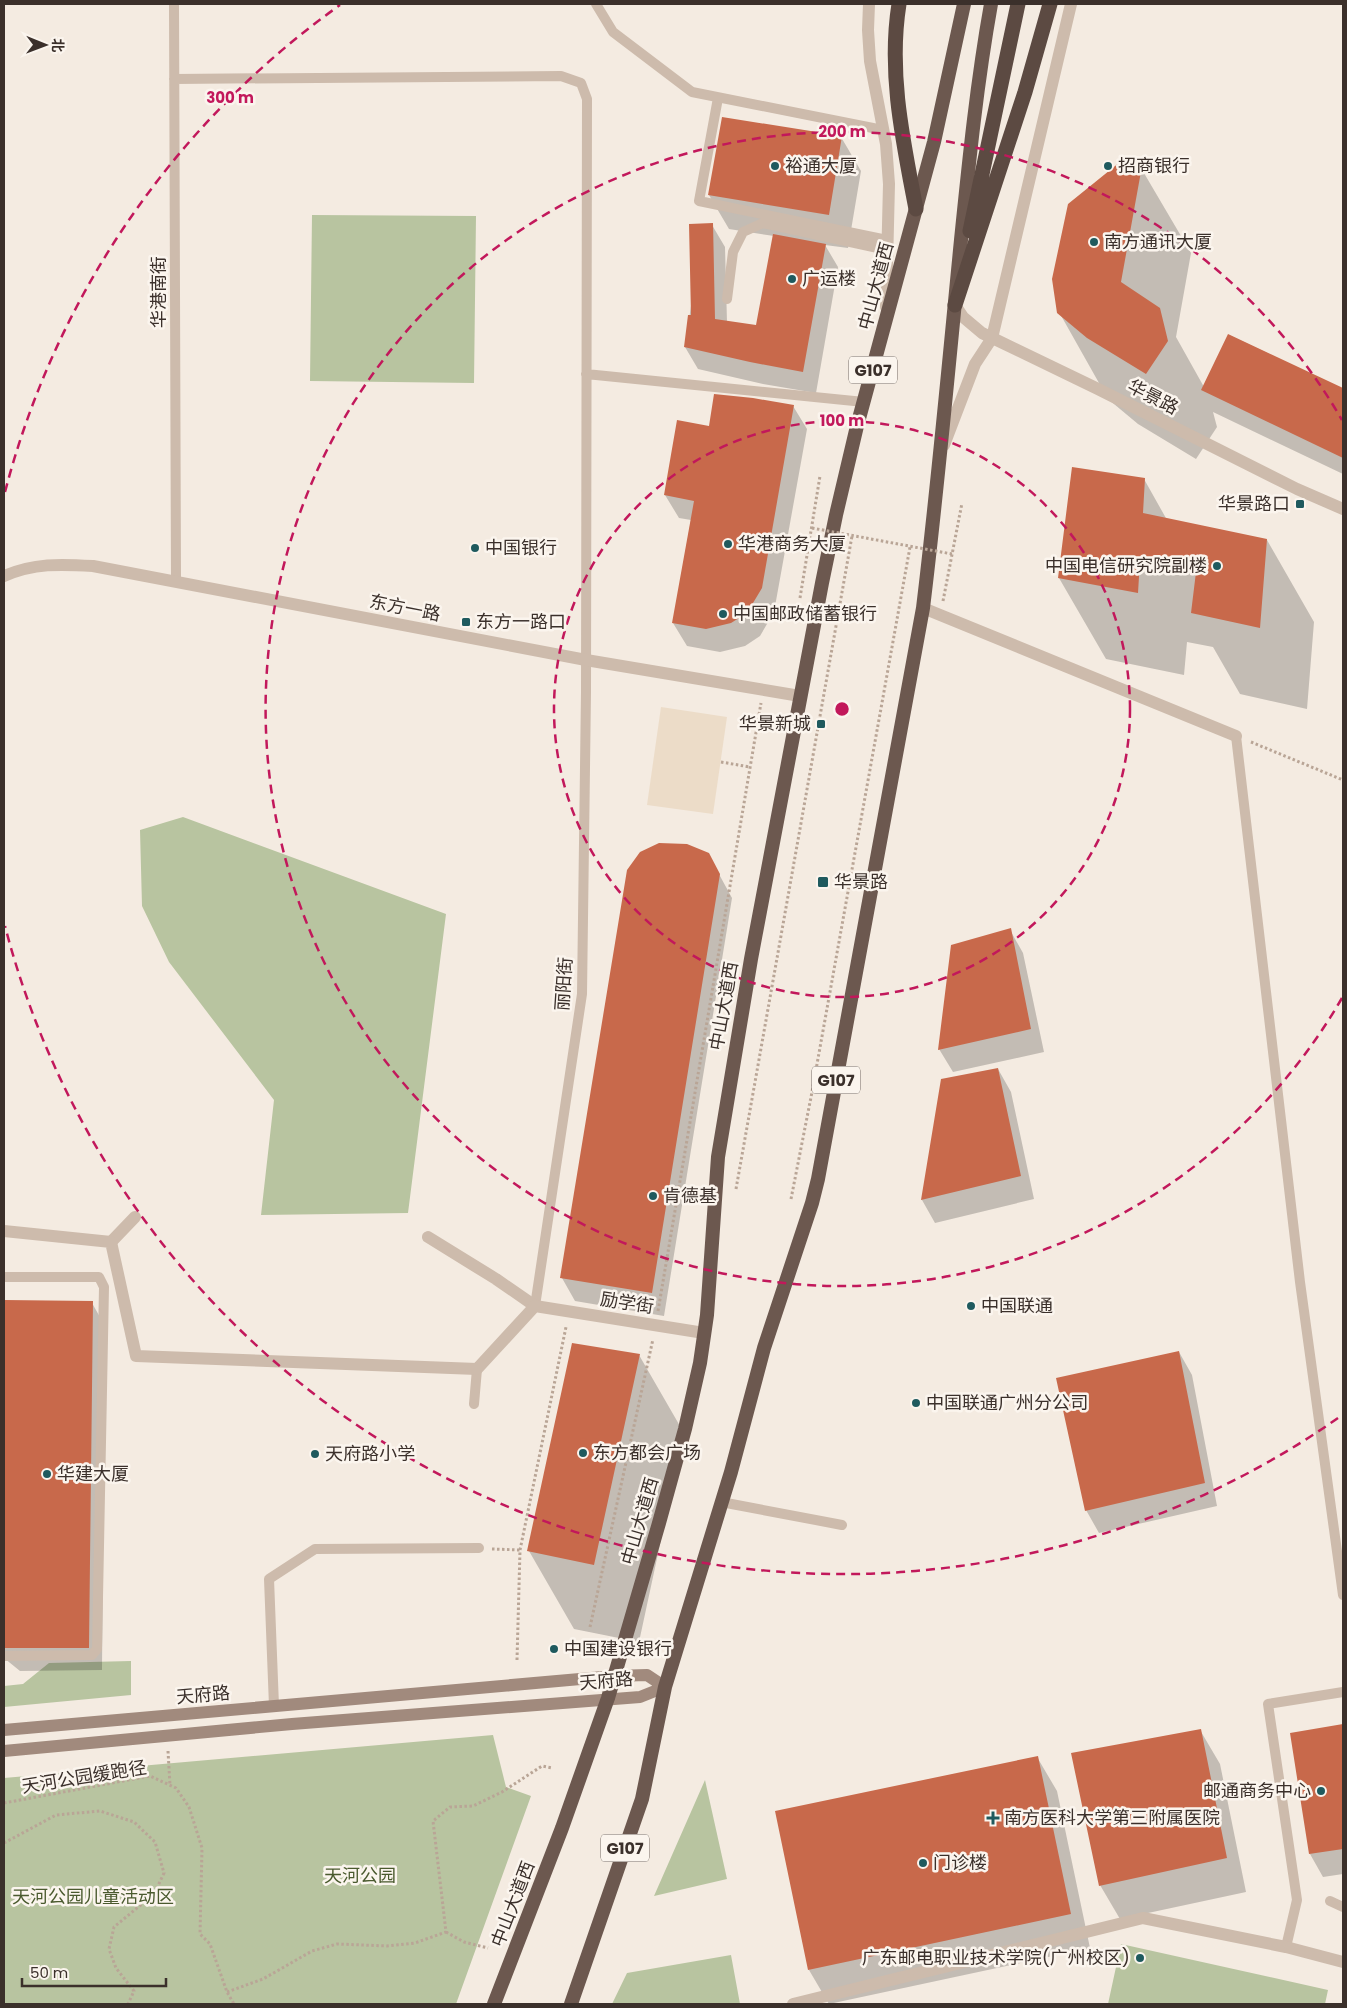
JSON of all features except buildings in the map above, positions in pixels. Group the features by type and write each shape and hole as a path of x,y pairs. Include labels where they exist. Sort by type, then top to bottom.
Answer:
{"highway":[{"path":"899,4 895,48 895,83 916,209"},
{"name":"中山大道西","path":"494,2004 562,1828 608,1698 685,1429 700,1363 710,1284 714,1185 718,1157 751,959 800,696 836,516 864,402 916,209 956,47 964,4"},
{"name":"G107","path":"571,2004 642,1799 665,1687 721,1502 764,1348 818,1179 923,608 973,128 991,4"},
{"path":"955,306 1018,4"},
{"path":"955,306 1024,92 1050,4"}],"main road":[{"name":"天府路","path":"4,1730 614,1676 647,1676 665,1687"},
{"name":"天府路","path":"4,1751 608,1698 640,1697 665,1687"}],"street":[{"path":"869,4 870,61 883,130 889,184 886,325"},
{"path":"940,456 975,364 992,338 1072,4"},
{"name":"华景路","path":"955,306 972,326 992,338 1297,489 1343,509"},
{"name":"东方一路","path":"4,576 20,569 54,564 93,566 586,660 800,696"},
{"path":"923,608 1236,736"},
{"path":"111,1242 135,1217"},
{"path":"4,1231 111,1242"},
{"path":"111,1242 136,1356 477,1369 540,1307 428,1238"},
{"name":"励学街","path":"540,1307 704,1333"},
{"path":"792,2004 1143,1918 1286,1947 1343,1962"}],"lane":[{"name":"华港南街","path":"174,4 176,581"},
{"path":"596,4 613,32 692,92 883,130"},
{"name":"丽阳街","path":"174,79 561,76 581,83 587,99 586,660 582,994 540,1307"},
{"path":"718,98 699,201 887,245"},
{"path":"727,299 733,252 743,232 763,223 887,245"},
{"path":"586,374 864,402"},
{"path":"1236,736 1300,1282 1343,1594"},
{"path":"4,1277 100,1277 104,1287 97,1649 92,1655 4,1656"},
{"path":"474,1404 477,1369"},
{"path":"721,1502 842,1525"},
{"path":"274,1706 269,1579 315,1549 479,1548"},
{"path":"1286,1947 1297,1900 1268,1704 1343,1692"},
{"path":"1330,1902 1343,1907"}],"path":[{"path":"800,598 820,476"},
{"path":"942,606 962,503"},
{"path":"812,528 952,554"},
{"path":"736,1189 852,536"},
{"path":"791,1199 812,1092 885,675 910,547"},
{"path":"590,1627 656,1325 763,690"},
{"path":"1236,736 1343,780"},
{"path":"721,762 750,767"},
{"path":"517,1660 520,1550 569,1311"},
{"path":"479,1548 520,1550"},
{"path":"166,1736 170,1785"},
{"path":"446,1932 433,1822 450,1807 473,1806 502,1792 542,1766 552,1768"},
{"name":"天河公园缓跑径","path":"4,1803 150,1776 176,1788 189,1807 202,1848 200,1934 210,1944 227,1992 234,2004"},
{"path":"4,1842 56,1815 100,1811 134,1822 155,1842 164,1873 154,1894 114,1927 109,1949 116,1968 134,1991 128,2004"},
{"path":"227,1992 262,1979 312,1951 337,1944 387,1946 415,1943 446,1932 464,1942 488,1948"}],"green space":[{"path":"312,215 476,216 474,383 310,381"},
{"path":"183,817 446,914 408,1213 261,1215 274,1100 169,962 142,906 140,830"},
{"path":"131,1661 131,1695 4,1707 4,1686 23,1684 49,1663"},
{"name":"天河公园","path":"493,1735 506,1787 531,1796 456,2004 4,2004 4,1778"},
{"path":"705,1780 727,1879 654,1896"},
{"path":"1121,1944 1328,1990 1325,2004 1108,2004"},
{"path":"731,1955 740,2004 612,2004 627,1973"}],"shaded area":[{"path":"661,707 727,717 713,814 647,805"}],"place":[{"name":"裕通大厦","path":"775,166"},
{"name":"招商银行","path":"1108,166"},
{"name":"南方通讯大厦","path":"1094,242"},
{"name":"广运楼","path":"792,279"},
{"name":"华景路口","path":"1300,504"},
{"name":"华港商务大厦","path":"728,544"},
{"name":"中国银行","path":"475,548"},
{"name":"中国电信研究院副楼","path":"1217,566"},
{"name":"中国邮政储蓄银行","path":"723,614"},
{"name":"东方一路口","path":"466,622"},
{"name":"华景新城","path":"821,724"},
{"name":"华景路","path":"823,882"},
{"name":"肯德基","path":"653,1196"},
{"name":"中国联通","path":"971,1306"},
{"name":"中国联通广州分公司","path":"916,1403"},
{"name":"东方都会广场","path":"583,1453"},
{"name":"天府路小学","path":"315,1454"},
{"name":"华建大厦","path":"47,1474"},
{"name":"中国建设银行","path":"554,1649"},
{"name":"邮通商务中心","path":"1321,1791"},
{"name":"南方医科大学第三附属医院","path":"993,1818"},
{"name":"门诊楼","path":"923,1863"},
{"name":"广东邮电职业技术学院(广州校区)","path":"1140,1958"}],"park label":[{"name":"天河公园儿童活动区","path":"93,1897"}]}
